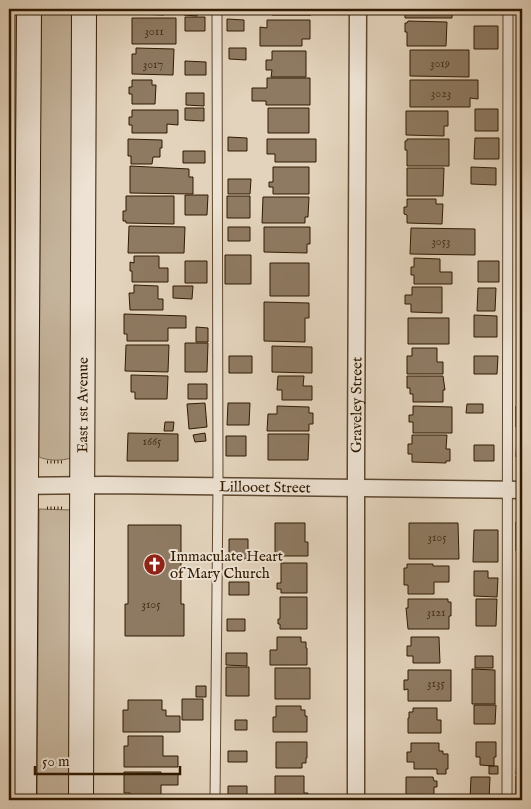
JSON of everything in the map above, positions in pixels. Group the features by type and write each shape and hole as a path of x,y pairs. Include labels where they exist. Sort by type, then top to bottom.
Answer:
{"main road":[{"path":"24,800 17,486 29,9"},
{"name":"East 1st Avenue","path":"81,800 84,9"}],"street":[{"name":"Graveley Street","path":"356,800 358,9"},
{"name":"Lillooet Street","path":"17,486 514,490"}],"lane":[{"path":"215,800 218,487 217,9"},
{"path":"507,800 514,490 508,9"}],"path":[{"path":"38,462 71,462"},
{"path":"46,508 71,508"}],"shaded area":[{"path":"41,9 73,9 71,458 59,460 39,457"},
{"path":"39,509 71,510 71,800 37,800"}],"building":[{"path":"137,9 164,9 164,15 136,14"},
{"path":"184,9 197,9 197,16 184,15"},
{"path":"272,9 311,9 311,15 272,15"},
{"path":"405,9 452,9 452,18 405,18"},
{"path":"185,17 205,17 205,31 185,31"},
{"path":"132,18 176,18 176,44 132,44"},
{"path":"227,19 244,20 244,31 227,31"},
{"path":"267,20 310,20 310,39 302,39 302,46 260,46 260,27 267,28"},
{"path":"408,21 447,22 446,46 407,46 405,23"},
{"path":"474,26 498,26 498,49 474,49"},
{"path":"136,48 174,49 173,75 132,74 132,54 136,54"},
{"path":"229,48 246,48 246,60 229,59"},
{"path":"410,50 469,50 469,77 410,76"},
{"path":"272,51 306,51 306,77 271,77 272,70 266,70 266,60 272,60"},
{"path":"185,61 206,62 206,75 185,75"},
{"path":"267,78 310,78 310,105 266,105 266,101 252,101 252,88 267,88"},
{"path":"132,80 152,80 152,85 156,85 155,104 132,104 132,94 129,94 129,87 132,87"},
{"path":"410,80 478,80 478,99 470,98 470,107 410,107"},
{"path":"186,93 204,93 204,106 186,105"},
{"path":"185,108 204,108 204,121 185,120"},
{"path":"268,108 309,108 309,133 268,133"},
{"path":"475,109 498,109 498,131 475,131"},
{"path":"132,110 178,110 178,125 167,124 167,133 132,133 129,117 132,117"},
{"path":"406,111 448,111 448,126 444,126 444,136 406,135"},
{"path":"228,137 247,138 247,151 228,151"},
{"path":"475,138 499,138 499,159 474,159"},
{"path":"128,139 162,140 160,157 153,157 152,164 131,164 131,156 128,156"},
{"path":"267,139 316,139 316,162 275,162 275,154 267,154"},
{"path":"407,139 449,139 449,166 407,166 405,141"},
{"path":"520,140 522,140 522,157 520,157"},
{"path":"183,151 205,151 205,163 183,163"},
{"path":"130,166 189,169 189,177 193,177 193,194 130,193"},
{"path":"273,167 309,167 309,194 273,194 273,187 269,187 269,182 273,182"},
{"path":"471,167 496,168 496,185 471,184"},
{"path":"407,168 444,168 443,196 407,196"},
{"path":"228,179 251,179 250,194 228,194"},
{"path":"185,195 208,195 207,215 185,215"},
{"path":"126,196 174,196 174,224 126,223 126,221 123,221 123,211 126,211"},
{"path":"227,196 250,196 250,218 227,218"},
{"path":"263,197 309,197 308,217 305,217 305,223 262,223"},
{"path":"517,198 522,198 522,221 517,221"},
{"path":"407,199 436,199 436,204 443,204 442,224 407,223 404,207 407,207"},
{"path":"129,226 185,227 184,253 128,253"},
{"path":"228,227 250,227 250,241 228,241"},
{"path":"264,227 310,227 310,244 307,244 307,253 264,252"},
{"path":"411,228 475,229 475,255 410,254"},
{"path":"522,234 522,255 521,255"},
{"path":"225,255 251,255 251,284 225,284"},
{"path":"134,256 159,256 159,268 168,268 168,282 132,282 130,262 134,263"},
{"path":"414,258 440,259 440,272 452,272 452,284 414,284 414,275 411,275 411,267 414,267"},
{"path":"520,258 522,258 522,271 520,271"},
{"path":"185,261 207,261 207,283 185,283"},
{"path":"478,261 499,261 499,282 478,282"},
{"path":"270,263 309,263 309,296 270,296"},
{"path":"134,285 158,286 158,299 163,299 163,310 130,310 129,293 134,293"},
{"path":"173,286 193,286 192,299 173,298"},
{"path":"412,287 442,287 442,313 411,312 411,304 405,304 405,295 412,295"},
{"path":"478,288 496,288 495,311 477,311"},
{"path":"519,298 522,298 522,315 519,315"},
{"path":"264,302 309,303 309,318 305,318 305,342 264,341"},
{"path":"124,314 186,316 186,328 168,328 168,341 127,341 127,334 124,334"},
{"path":"474,315 497,316 497,337 474,337"},
{"path":"408,318 449,318 449,344 408,344"},
{"path":"196,327 208,328 208,342 196,342"},
{"path":"185,343 208,343 207,372 185,372"},
{"path":"126,345 169,345 168,372 125,371"},
{"path":"272,346 312,347 312,373 272,372"},
{"path":"412,348 437,348 437,362 443,362 443,374 407,374 407,356 412,356"},
{"path":"229,356 252,356 252,373 229,373"},
{"path":"474,356 498,356 497,374 474,374"},
{"path":"131,375 168,376 167,399 135,399 135,392 131,392"},
{"path":"278,376 304,376 303,386 312,386 312,400 282,400 282,390 277,390"},
{"path":"407,376 443,376 445,390 443,390 443,402 413,402 413,394 410,394 410,388 407,388"},
{"path":"517,376 522,376 522,398 517,398"},
{"path":"188,384 207,384 207,399 188,399"},
{"path":"205,403 207,427 189,429 187,404"},
{"path":"228,403 250,403 249,425 227,425"},
{"path":"467,404 483,404 483,413 466,413"},
{"path":"277,406 309,407 309,413 313,413 313,424 309,424 309,431 267,431 268,414 277,414"},
{"path":"413,406 452,407 452,433 413,433 413,422 409,422 409,415 413,415"},
{"path":"516,406 522,406 522,428 516,427"},
{"path":"165,422 174,422 173,431 164,431"},
{"path":"128,433 178,434 178,461 127,461"},
{"path":"205,433 206,441 195,442 193,435"},
{"path":"268,434 309,434 308,460 268,460"},
{"path":"412,435 447,435 446,449 450,449 450,461 446,461 446,463 412,462 412,454 408,454 408,444 412,444"},
{"path":"517,435 522,436 522,457 516,457"},
{"path":"226,436 246,436 246,456 226,456"},
{"path":"474,445 494,445 494,461 474,461"},
{"path":"516,522 522,522 522,551 516,551"},
{"path":"275,523 305,523 305,542 308,542 308,556 275,556"},
{"path":"409,523 458,523 459,559 409,559"},
{"name":"Immaculate Heart of Mary Church","path":"128,525 181,525 181,604 184,604 184,636 125,636 125,604 128,604"},
{"path":"474,530 498,530 498,562 473,562"},
{"path":"229,539 248,539 248,559 229,559"},
{"path":"281,563 307,563 307,593 281,593 281,589 277,589 277,583 281,583"},
{"path":"407,564 449,566 449,582 434,582 434,594 408,594 408,585 404,585 404,568 407,568"},
{"path":"518,564 522,564 522,591 518,591"},
{"path":"474,571 488,571 488,578 498,578 497,597 474,596"},
{"path":"229,582 249,582 249,595 229,595"},
{"path":"280,597 307,597 307,629 280,629 278,619 280,619"},
{"path":"408,599 448,599 448,602 451,602 449,629 408,629 406,608 408,608"},
{"path":"476,599 497,599 496,626 476,626"},
{"path":"522,612 522,634 521,634"},
{"path":"227,619 245,619 245,631 227,631"},
{"path":"277,637 301,637 301,642 306,642 307,665 270,665 270,650 277,650"},
{"path":"411,637 439,637 440,663 413,663 413,656 407,656 407,646 411,646"},
{"path":"226,653 247,653 247,666 226,665"},
{"path":"475,656 493,656 493,668 475,668"},
{"path":"226,667 249,667 249,696 226,696"},
{"path":"275,668 310,668 310,699 275,699"},
{"path":"472,669 495,670 495,704 472,704"},
{"path":"408,670 451,670 451,701 408,701 408,689 404,690 404,680 408,680"},
{"path":"196,686 206,686 206,697 196,697"},
{"path":"182,699 203,699 203,720 182,720"},
{"path":"128,700 162,700 162,710 166,710 166,716 180,716 180,732 123,732 123,710 128,710"},
{"path":"474,705 496,705 495,724 474,724"},
{"path":"520,705 522,705 522,733 520,733"},
{"path":"276,706 301,706 301,710 305,710 305,716 307,716 307,732 273,732 273,717 276,717"},
{"path":"413,708 437,708 437,720 441,720 441,733 408,733 409,712 413,712"},
{"path":"235,720 247,720 247,730 235,730"},
{"path":"128,736 163,736 163,756 178,756 178,767 124,767 124,746 128,746"},
{"path":"276,742 307,742 307,758 306,763 302,763 302,768 276,768"},
{"path":"476,742 496,742 494,766 480,765 480,757 476,757"},
{"path":"411,743 439,743 439,751 443,751 443,754 448,754 446,774 437,774 437,769 414,769 414,762 407,762 407,752 411,752"},
{"path":"519,748 522,748 522,759 519,759"},
{"path":"228,751 247,751 247,762 228,762"},
{"path":"517,762 522,762 522,774 516,774"},
{"path":"489,766 498,766 498,774 489,774"},
{"path":"124,772 178,774 178,785 161,785 161,800 130,800 130,793 124,793"},
{"path":"275,776 304,776 304,793 308,793 308,800 275,800"},
{"path":"516,776 522,776 522,800 516,800"},
{"path":"406,777 433,777 434,781 437,781 437,787 434,787 434,800 406,800"},
{"path":"471,777 490,777 489,800 470,800"},
{"path":"228,786 247,786 247,800 228,800"}],"place":[{"name":"Immaculate Heart of Mary Church","path":"154,565"}]}
